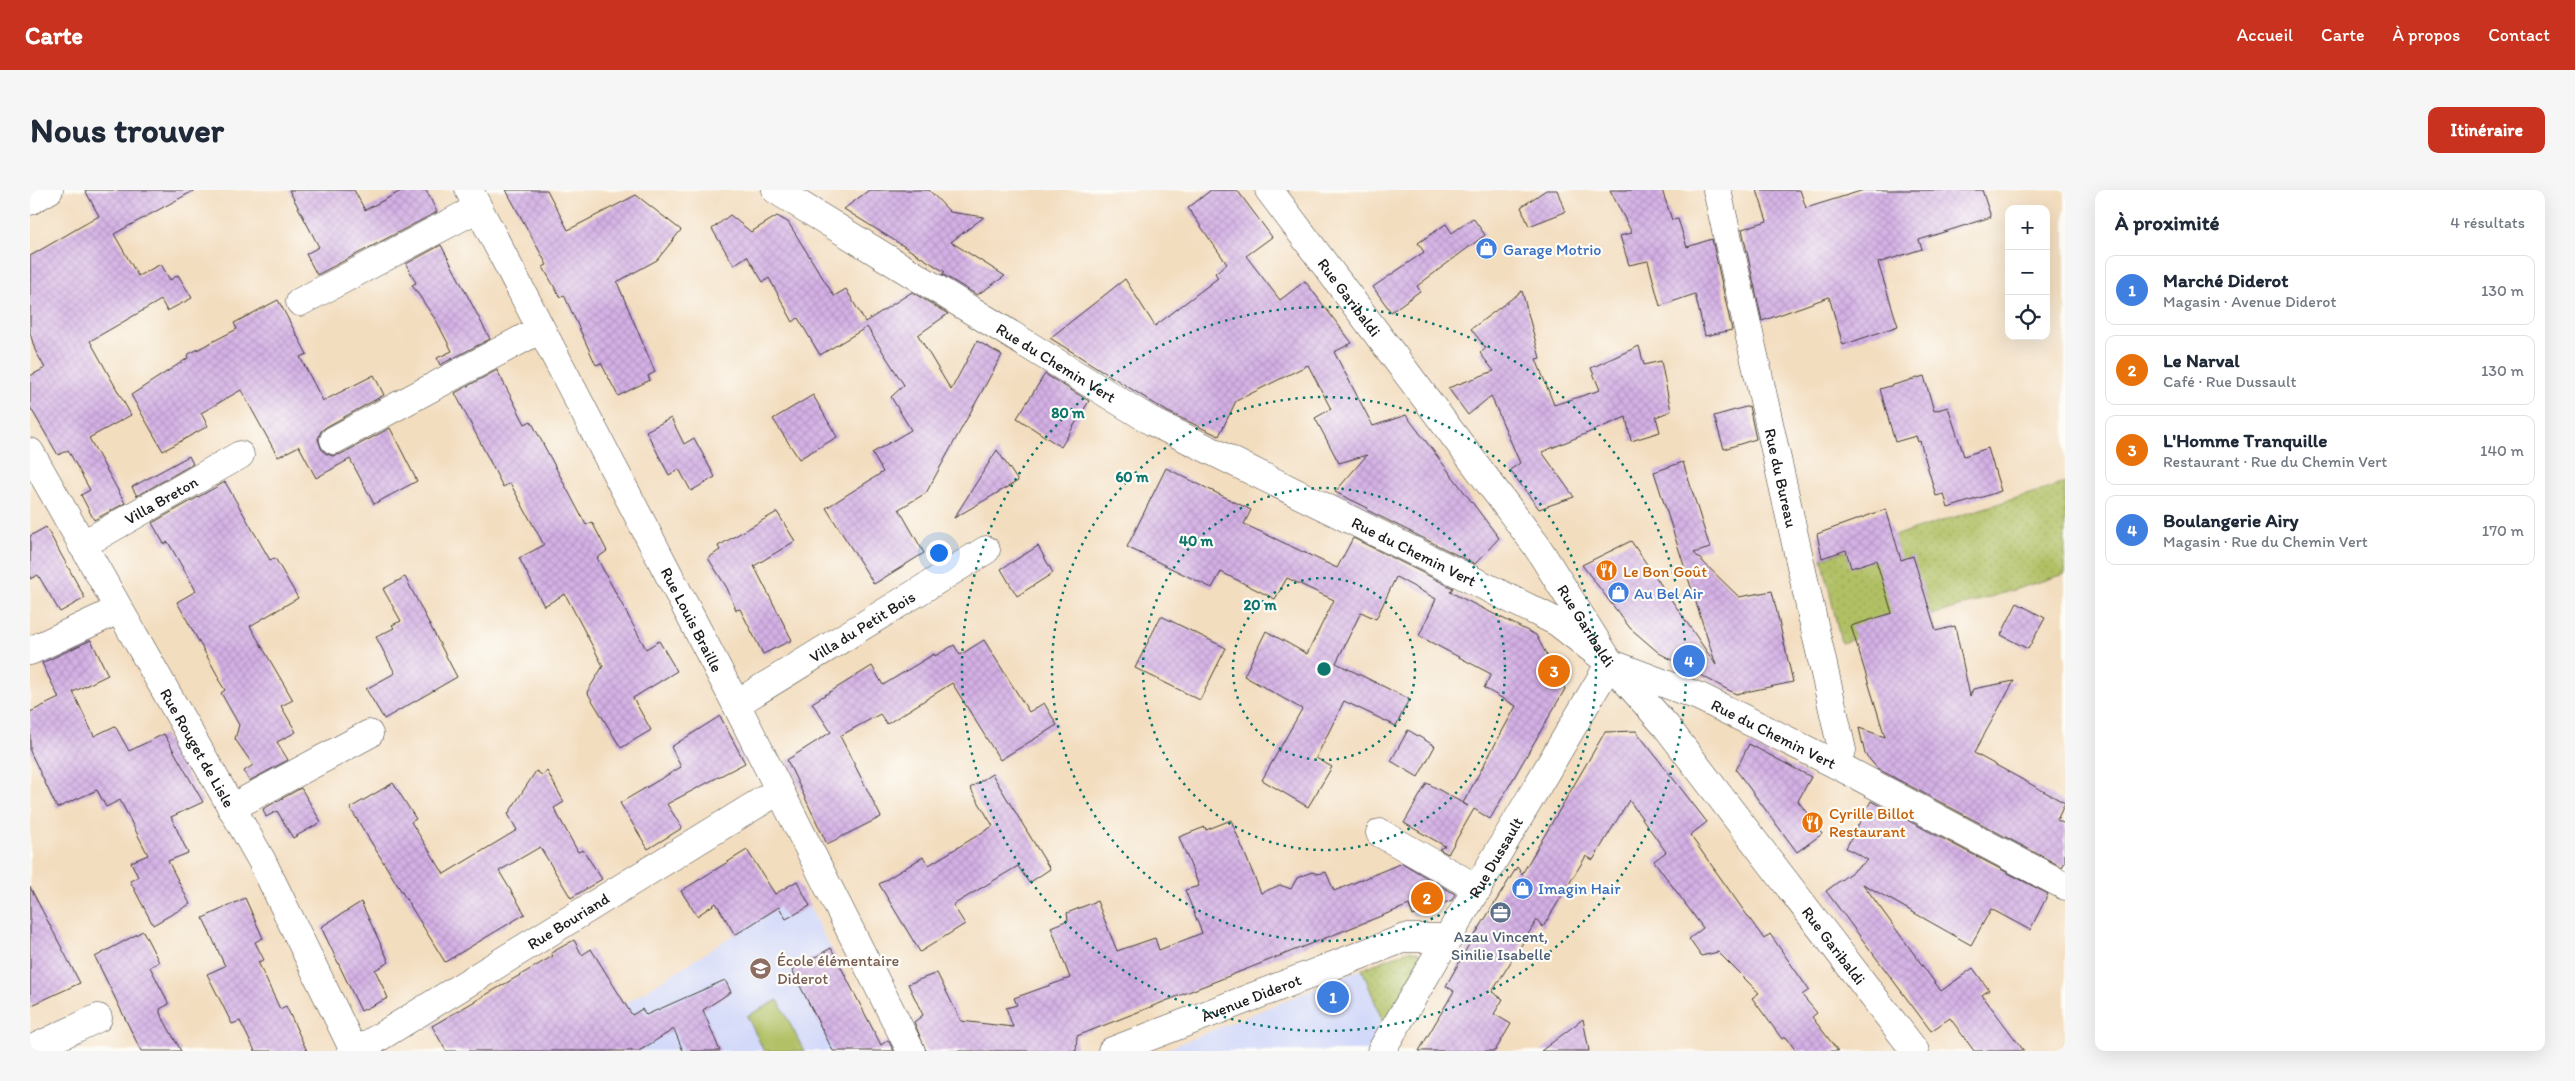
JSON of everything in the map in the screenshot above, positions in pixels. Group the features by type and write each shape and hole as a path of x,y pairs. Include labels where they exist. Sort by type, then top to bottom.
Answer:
{"street":[{"path":"30,201 49,190"},
{"name":"Rue du Chemin Vert","path":"776,190 1153,422 1556,622 1610,663 1700,697 1837,765 2065,886"},
{"name":"Rue Garibaldi","path":"1269,190 1536,544 1610,663 1666,726 1915,1051"},
{"name":"Rue du Bureau","path":"1717,190 1842,750 1837,765"},
{"path":"300,302 473,199"},
{"name":"Rue Louis Braille","path":"473,199 736,704 778,792 911,1051"},
{"path":"334,440 541,329"},
{"name":"Rue Rouget de Lisle","path":"30,452 262,861 356,1051"},
{"name":"Villa Breton","path":"82,545 240,454"},
{"name":"Villa du Petit Bois","path":"736,704 986,550"},
{"path":"30,651 118,610"},
{"name":"Rue Dussault","path":"1382,1051 1478,889 1586,700 1610,663"},
{"path":"231,808 369,734"},
{"name":"Rue Bouriand","path":"356,1051 778,792"},
{"path":"1380,833 1478,889"},
{"name":"Avenue Diderot","path":"1112,1051 1405,938 1449,938"},
{"path":"30,1050 98,1018"}],"shaded area":[{"name":"École élémentaire Diderot","path":"802,893 884,1051 550,1051 777,908"},
{"path":"1362,969 1384,1025 1368,1051 1162,1051"}],"green space":[{"path":"2065,483 2065,574 1841,643 1822,558"},
{"path":"1411,950 1419,953 1421,959 1384,1025 1362,969"},
{"path":"778,1000 804,1051 764,1051 747,1016"}],"building":[{"path":"85,190 195,190 114,234 138,276 161,264 170,280 178,275 192,298 167,311 161,300 90,341 131,415 89,438 125,503 94,520 81,495 90,490 68,450 58,455 30,407 30,376 45,368 35,350 30,333 30,256 99,216"},
{"path":"289,190 354,190 365,210 403,190 426,190 437,212 317,275 306,254 319,247"},
{"path":"506,190 547,190 568,230 636,195 681,230 657,260 617,282 655,372 648,376 650,380 618,396 601,363 596,365 564,295 560,297 543,267 547,265"},
{"path":"869,190 929,190 950,212 984,217 951,242 1005,276 977,295 942,274 945,272 844,209"},
{"path":"1211,190 1237,190 1272,237 1246,256 1280,300 1305,281 1352,343 1334,352 1373,426 1406,415 1499,538 1475,564 1335,492 1367,455 1339,463 1315,418 1331,409 1308,365 1236,401 1219,436 1168,412 1050,338 1125,279 1155,326 1218,278 1215,273 1227,264 1188,208"},
{"path":"1546,190 1557,190 1565,212 1529,226 1521,207"},
{"path":"1610,190 1662,190 1672,220 1678,219 1687,247 1712,239 1732,330 1705,336 1695,294 1660,306 1648,261 1629,265 1620,236 1632,233"},
{"path":"1757,190 1800,190 1806,208 1864,190 1982,190 1991,217 1919,240 1922,249 1878,263 1898,326 1843,345 1829,297 1762,321 1742,229 1767,221"},
{"path":"730,215 751,232 777,216 788,222 834,296 846,289 865,322 912,292 948,314 918,335 951,390 977,341 1002,355 926,493 899,509 924,553 874,584 826,508 883,472 872,453 911,430 891,397 904,385 867,327 820,355 798,318 793,322 769,278 763,282 747,256 734,265 712,229"},
{"path":"1473,218 1485,235 1417,286 1420,291 1391,312 1373,287 1424,252 1418,243 1446,224 1452,233"},
{"path":"441,245 490,339 440,365 437,358 452,351 437,322 412,285 416,283 406,264"},
{"path":"1522,291 1540,358 1536,359 1554,405 1600,390 1591,368 1639,346 1644,365 1661,361 1671,411 1656,417 1660,432 1631,441 1626,417 1542,452 1574,497 1539,509 1510,470 1520,463 1491,396 1468,415 1448,388 1494,371 1480,353 1486,348 1471,329"},
{"path":"278,300 307,354 300,357 323,401 374,375 384,395 321,431 318,439 321,448 325,453 333,456 341,454 390,428 417,481 374,504 350,459 316,478 299,446 278,457 241,390 201,413 208,426 163,451 131,395 188,358 187,355 237,329 234,323"},
{"path":"497,370 525,424 531,421 586,525 592,522 607,551 597,558 646,649 659,641 677,671 633,698 651,730 621,748 587,692 603,666 565,594 544,606 519,558 544,545 510,483 503,487 455,393"},
{"path":"1045,374 1089,401 1061,447 1017,418"},
{"path":"1924,376 1934,411 1948,407 1964,456 1988,448 2001,491 1948,508 1944,494 1936,496 1920,441 1918,442 1916,436 1895,442 1880,389"},
{"path":"813,395 837,437 799,459 773,419"},
{"path":"1749,406 1756,439 1724,449 1714,416"},
{"path":"671,418 684,444 694,438 715,477 691,491 679,469 669,475 646,431"},
{"path":"997,450 1018,481 954,518"},
{"path":"189,456 193,464 137,496 132,487"},
{"path":"1683,462 1710,548 1694,553 1739,597 1772,591 1793,682 1736,694 1659,653 1630,628 1582,565 1631,541 1716,665 1654,472"},
{"path":"1166,468 1251,510 1244,524 1337,568 1353,538 1453,588 1450,592 1536,635 1565,689 1490,819 1474,809 1448,854 1439,849 1445,846 1404,823 1427,783 1468,806 1463,803 1516,706 1484,688 1491,674 1419,636 1436,599 1396,577 1376,619 1361,612 1336,663 1409,699 1396,726 1344,701 1316,758 1332,767 1308,807 1262,780 1302,709 1244,676 1266,631 1307,654 1334,600 1287,578 1275,599 1221,572 1212,588 1127,547"},
{"path":"225,482 270,560 275,558 298,598 250,626 293,700 281,706 296,732 277,742 288,760 249,781 244,771 253,765 235,739 239,725 221,693 225,690 177,602 196,591 168,542 164,544 152,523"},
{"path":"1886,509 1901,560 1913,556 1936,631 1955,626 1970,696 1973,689 2014,681 1974,753 2065,803 2057,820 2065,824 2065,862 2062,867 1878,769 1865,754 1859,728 1885,737 1851,626 1892,613 1876,560 1851,568 1846,550 1822,558 1817,534"},
{"path":"777,512 795,541 754,566 792,640 763,654 740,609 736,610 727,588 708,558 720,550 718,546"},
{"path":"46,527 85,598 60,612 38,575 30,579 30,536"},
{"path":"1038,546 1053,573 1017,596 1001,569"},
{"path":"405,577 457,677 384,719 366,689 395,673 376,637 394,628 392,625 401,621 383,589"},
{"path":"2017,603 2045,618 2028,649 2001,635"},
{"path":"1161,616 1226,648 1200,700 1135,668"},
{"path":"91,640 108,675 73,692 94,736 115,726 129,751 164,734 203,802 171,817 188,853 168,861 190,904 153,925 130,881 138,877 131,862 148,855 120,800 106,807 97,790 57,808 30,751 30,712 59,698 42,663"},
{"path":"984,640 1029,712 1044,703 1057,725 1000,760 952,683 887,724 880,714 840,736 881,817 827,844 787,760 831,732 812,703 872,666 883,685 934,654 935,656 954,645 960,655"},
{"path":"720,716 745,763 667,804 682,828 648,849 620,803 681,767 671,747"},
{"path":"1408,730 1435,746 1418,777 1391,761"},
{"path":"1636,731 1707,822 1690,835 1764,939 1770,934 1809,990 1802,995 1817,1013 1812,1017 1838,1051 1796,1051 1786,1037 1782,1039 1752,998 1759,993 1718,952 1701,956 1689,939 1703,928 1654,861 1666,852 1629,800 1593,860 1586,856 1543,927 1537,920 1492,992 1503,999 1494,1014 1511,1024 1495,1051 1419,1051 1454,991 1446,986 1467,948 1517,867 1522,874 1605,732"},
{"path":"1749,744 1811,777 1798,801 1822,834 1797,852 1736,770"},
{"path":"536,771 542,775 547,771 564,802 554,808 578,852 583,850 602,879 571,898 540,847 499,871 525,914 445,962 350,808 393,783 416,819 411,822 444,874 517,830 508,814"},
{"path":"992,774 1050,869 1029,883 1018,866 953,905 965,924 920,952 879,884 923,857 929,865 993,826 970,788"},
{"path":"301,788 321,822 293,838 277,811 266,817 263,809"},
{"path":"1871,801 2048,894 2030,930 1991,909 1971,945 1863,884 1941,991 1973,968 1989,990 1982,995 2024,1051 1974,1051 1950,1018 1931,1031 1826,891 1868,860 1846,848"},
{"path":"1231,820 1261,893 1280,885 1291,889 1297,878 1312,872 1318,874 1326,872 1334,891 1402,863 1455,894 1452,900 1413,916 1409,905 1077,1036 1076,1051 926,1051 914,1022 923,1015 908,984 937,973 961,1021 1013,1027 1006,1008 1017,1005 1014,998 1070,978 1051,927 1068,920 1067,913 1097,901 1117,951 1155,938 1159,950 1202,933 1185,890 1199,886 1179,837 1205,827 1206,830"},
{"path":"747,850 775,894 797,881 810,906 786,919 779,907 735,935 716,903 697,916 681,891"},
{"path":"30,887 80,983 30,1006"},
{"path":"245,898 263,938 255,942 264,960 258,962 280,1009 286,1006 307,1051 255,1051 240,1021 232,1024 207,974 225,966 203,918"},
{"path":"361,902 389,962 375,970 388,998 361,1011 321,927"},
{"path":"143,931 159,962 150,967 169,1004 160,1009 160,1013 181,1051 141,1051 95,957"},
{"path":"574,940 582,955 591,949 632,1015 642,1009 646,1015 725,980 731,992 703,1010 720,1051 683,1051 674,1029 639,1051 446,1051 432,1026 553,956 551,953"},
{"path":"831,948 881,1045 888,1040 894,1051 833,1051 792,970"},
{"path":"1583,1019 1589,1051 1541,1051"}],"place":[{"name":"Garage Motrio","path":"1487,249"},
{"name":"Le Bon Goût","path":"1607,571"},
{"name":"Au Bel Air","path":"1618,593"},
{"name":"Boulangerie Airy","path":"1689,661"},
{"name":"L'Homme Tranquille","path":"1554,671"},
{"name":"Cyrille Billot Restaurant","path":"1813,822"},
{"name":"Imagin Hair","path":"1522,888"},
{"name":"Le Narval","path":"1427,898"},
{"name":"Azau Vincent, Sinilie Isabelle","path":"1501,912"},
{"name":"École élémentaire Diderot","path":"761,969"},
{"name":"Marché Diderot","path":"1333,997"}]}
